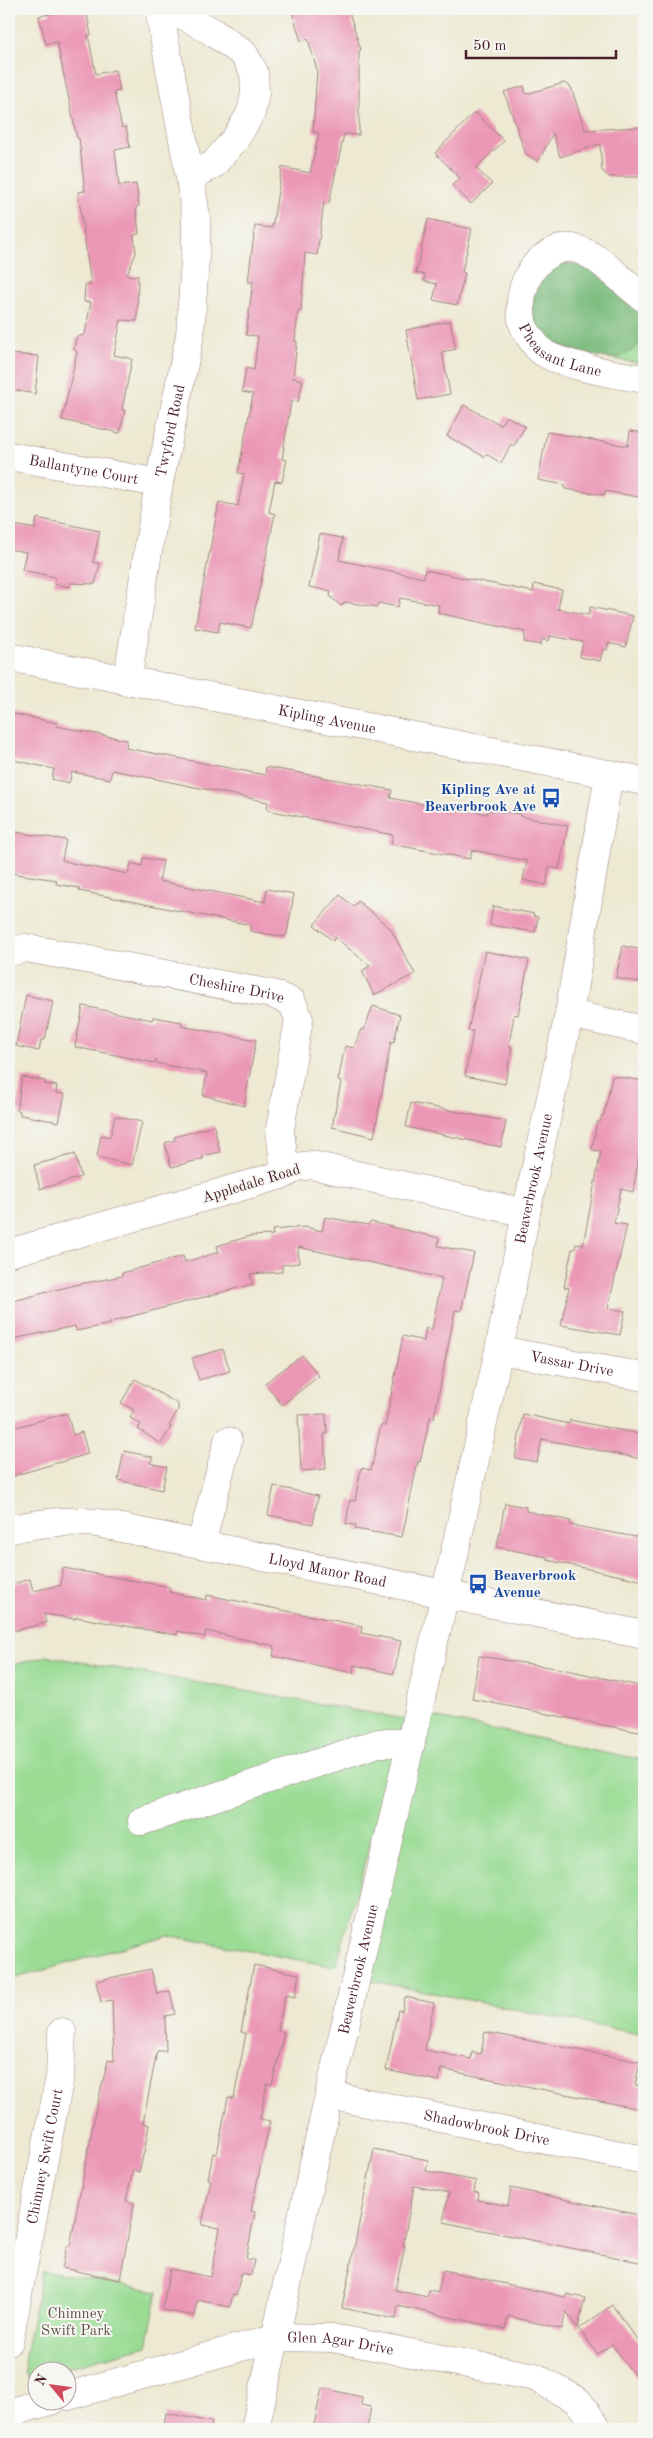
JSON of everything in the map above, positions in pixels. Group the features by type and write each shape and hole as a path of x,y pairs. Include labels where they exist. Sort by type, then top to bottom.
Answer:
{"street":[{"name":"Twyford Road","path":"127,682 160,483 190,335 196,245 196,217 190,178 160,12 183,15 219,36 244,54 254,72 256,92 251,112 236,138 214,164 190,178"},
{"name":"Pheasant Lane","path":"644,298 588,254 572,248 561,248 547,254 536,264 527,277 521,297 522,322 540,350 561,360 644,379"},
{"name":"Ballantyne Court","path":"9,456 160,483"},
{"name":"Kipling Avenue","path":"9,657 127,682 644,781"},
{"name":"Beaverbrook Avenue","path":"256,2429 278,2336 328,2095 411,1743 499,1350 526,1212 569,1014 609,774"},
{"name":"Cheshire Drive","path":"9,952 26,948 272,994 292,1002 299,1019 280,1129 285,1174"},
{"path":"569,1014 644,1030"},
{"name":"Appledale Road","path":"9,1253 285,1174 296,1167 312,1165 526,1212"},
{"name":"Vassar Drive","path":"499,1350 644,1377"},
{"path":"202,1544 228,1441"},
{"name":"Lloyd Manor Road","path":"9,1530 49,1522 74,1521 97,1523 644,1635"},
{"path":"142,1821 378,1743 411,1743"},
{"name":"Chimney Swift Court","path":"9,2341 60,2076 62,2032"},
{"name":"Shadowbrook Drive","path":"328,2095 644,2160"},
{"name":"Glen Agar Drive","path":"78,2393 278,2336 332,2338 535,2377 578,2401 598,2429"},
{"path":"9,2413 28,2407"}],"green space":[{"path":"566,263 583,265 644,308 644,336 635,348 619,357 605,358 561,346 541,334 535,325 532,315 533,302 538,286 549,270"},
{"path":"644,336 644,364 614,359 632,350"},
{"path":"47,1656 404,1719 336,1967 167,1935 9,1980 9,1666"},
{"path":"429,1716 644,1760 644,2035 358,1978"},
{"name":"Chimney Swift Park","path":"42,2271 158,2291 147,2346 78,2365 78,2360 28,2360 28,2379 24,2360"}],"building":[{"path":"49,9 86,9 91,35 88,35 96,74 115,70 120,91 114,92 122,128 126,127 130,147 115,150 119,186 136,184 139,206 136,207 139,234 134,235 136,253 127,275 138,276 137,321 121,320 114,355 132,359 122,410 125,410 120,433 62,420 77,352 74,349 76,338 85,334 91,302 84,302 85,285 91,285 78,192 85,191 79,138 77,138 57,42 46,44 39,16 50,14"},
{"path":"304,9 348,9 361,50 359,51 359,135 344,134 329,203 324,202 317,255 305,253 301,311 298,311 293,378 303,380 298,402 291,401 282,459 287,460 282,482 275,481 269,512 275,514 251,628 220,622 218,632 195,628 219,502 238,506 244,474 238,473 253,394 242,392 246,368 254,370 258,336 246,335 253,282 248,282 255,226 272,228 282,167 310,173 319,133 313,132 317,70 308,39 301,41 292,12"},
{"path":"564,83 571,87 585,130 640,127 641,143 644,144 644,177 609,177 602,171 600,144 560,157 553,133 538,162 526,154 504,92 524,86 526,94"},
{"path":"475,112 504,141 476,168 492,184 471,204 452,185 460,178 435,153"},
{"path":"428,219 472,229 462,272 465,273 457,305 433,300 437,284 424,281 425,275 416,273"},
{"path":"450,321 456,349 442,352 450,394 418,400 406,330"},
{"path":"9,354 39,356 35,394 9,389"},
{"path":"464,405 501,425 506,416 525,426 514,446 511,444 501,463 486,454 485,457 447,436"},
{"path":"630,431 644,433 644,498 605,491 604,495 565,489 565,485 538,480 547,432 628,446"},
{"path":"37,518 100,531 93,562 100,564 95,584 70,583 70,587 54,584 55,577 22,570 26,552 9,549 9,524 35,529"},
{"path":"320,534 343,538 339,560 424,578 425,570 533,592 534,584 562,590 558,609 589,615 590,607 633,616 626,647 608,643 607,650 603,649 600,661 580,657 583,642 550,636 549,641 542,639 541,645 524,642 525,632 438,613 439,605 400,598 398,607 378,603 377,607 345,602 341,606 330,596 331,591 309,587"},
{"path":"9,713 57,723 56,726 127,740 126,748 265,775 266,767 392,790 390,798 464,812 465,809 487,814 488,810 520,814 520,816 568,826 559,869 549,867 546,885 523,880 527,861 472,850 470,859 391,844 393,835 267,810 268,802 112,770 110,779 72,772 69,783 52,779 54,769 9,759"},
{"path":"9,831 66,840 62,860 72,863 128,874 131,863 142,866 143,858 163,861 159,881 265,902 267,889 294,894 287,933 285,937 250,931 251,925 79,891 80,888 56,884 57,880 9,873"},
{"path":"340,895 354,907 358,901 390,928 415,974 374,995 362,971 370,966 335,937 333,941 314,925"},
{"path":"493,906 534,914 533,916 538,917 535,932 490,925"},
{"path":"623,946 644,950 644,981 639,980 639,982 616,978"},
{"path":"485,951 529,960 518,1015 514,1014 509,1046 512,1047 505,1084 465,1076 473,1031 468,1031"},
{"path":"26,995 53,1001 45,1040 41,1040 39,1051 16,1046"},
{"path":"83,1006 152,1020 153,1017 182,1022 181,1026 256,1040 244,1106 203,1095 207,1073 156,1063 156,1060 155,1063 75,1047"},
{"path":"373,1006 400,1015 394,1042 391,1041 374,1137 332,1127 341,1082 338,1081 345,1046 354,1048 361,1029 364,1030"},
{"path":"612,1076 644,1081 644,1124 633,1192 621,1189 614,1223 627,1225 608,1308 625,1311 620,1335 561,1325 569,1288 564,1287 572,1249 575,1249 576,1244 583,1245 601,1151 592,1150 597,1122 600,1122 602,1115 604,1115"},
{"path":"22,1077 45,1081 45,1084 57,1086 56,1093 65,1094 59,1122 20,1115 20,1111 17,1110"},
{"path":"411,1103 506,1121 501,1147 406,1127"},
{"path":"115,1116 142,1122 132,1165 97,1157 101,1135 110,1137"},
{"path":"214,1126 220,1152 203,1156 203,1159 171,1167 165,1143 175,1140 174,1137"},
{"path":"75,1154 81,1177 40,1189 34,1165"},
{"path":"325,1217 368,1225 371,1222 439,1238 438,1246 474,1253 461,1311 455,1310 434,1418 430,1417 420,1462 418,1461 402,1537 355,1529 356,1525 346,1524 350,1500 355,1501 361,1468 371,1470 381,1425 385,1426 403,1336 424,1341 426,1328 432,1329 442,1278 298,1247 299,1263 282,1265 282,1272 250,1274 253,1284 110,1322 111,1324 76,1331 75,1326 13,1339 12,1332 9,1333 9,1302 75,1285 122,1276 122,1273 183,1256 185,1262 219,1252 217,1246 250,1236 273,1235 272,1230 305,1227 322,1231"},
{"path":"223,1349 230,1371 199,1380 192,1358"},
{"path":"302,1355 319,1376 282,1405 265,1383"},
{"path":"135,1379 178,1404 178,1410 169,1426 171,1427 161,1444 138,1429 141,1424 130,1418 134,1410 121,1403"},
{"path":"67,1413 73,1435 82,1432 88,1454 9,1477 9,1429"},
{"path":"326,1414 327,1434 324,1434 326,1469 301,1471 298,1415"},
{"path":"523,1414 569,1424 570,1420 644,1435 642,1459 542,1439 537,1462 515,1458"},
{"path":"124,1451 153,1457 150,1463 167,1467 162,1490 118,1480"},
{"path":"274,1486 318,1496 313,1524 268,1515"},
{"path":"505,1503 526,1507 526,1511 571,1521 570,1525 636,1537 637,1534 644,1534 644,1581 547,1560 547,1557 497,1547"},
{"path":"63,1568 170,1587 169,1592 206,1600 207,1595 362,1626 361,1633 401,1641 394,1674 354,1665 353,1673 273,1656 275,1646 206,1631 205,1637 177,1631 177,1635 76,1617 76,1619 44,1614 46,1623 9,1632 9,1585 30,1579 33,1591 61,1585"},
{"path":"479,1656 562,1669 644,1687 644,1733 472,1699"},
{"path":"254,1965 299,1974 295,1997 285,1995 278,2031 284,2032 279,2057 272,2084 267,2084 260,2119 270,2121 251,2211 255,2212 246,2259 254,2260 251,2275 241,2273 236,2296 233,2295 230,2307 198,2300 195,2316 162,2310 170,2269 211,2277 220,2228 202,2225 211,2180 208,2179 213,2153 217,2154 228,2097 234,2098 246,2033 241,2032"},
{"path":"151,1969 157,1994 170,1991 175,2014 165,2016 166,2051 157,2051 143,2123 149,2125 145,2147 139,2172 133,2170 126,2201 134,2203 120,2280 62,2268 67,2246 70,2246 95,2114 108,2060 114,2061 112,2000 101,2002 96,1981"},
{"path":"405,1997 434,2003 425,2050 471,2059 472,2052 481,2054 485,2032 640,2062 635,2085 644,2087 640,2109 441,2069 439,2081 386,2070 398,2010 402,2011"},
{"path":"374,2149 428,2160 426,2171 476,2181 474,2192 479,2193 478,2200 508,2206 511,2188 644,2216 644,2263 443,2222 449,2193 414,2186 403,2246 405,2246 395,2290 427,2297 429,2290 438,2292 443,2270 565,2297 566,2294 585,2298 578,2328 566,2311 562,2329 508,2316 505,2329 398,2306 396,2319 342,2308"},
{"path":"612,2305 644,2349 644,2389 612,2344 598,2354 579,2329"},
{"path":"322,2388 362,2397 361,2405 371,2407 367,2429 313,2429"},
{"path":"166,2413 212,2422 211,2429 163,2429"}],"place":[{"name":"Kipling Ave at Beaverbrook Ave","path":"551,798"},
{"name":"Beaverbrook Avenue","path":"478,1584"}]}
